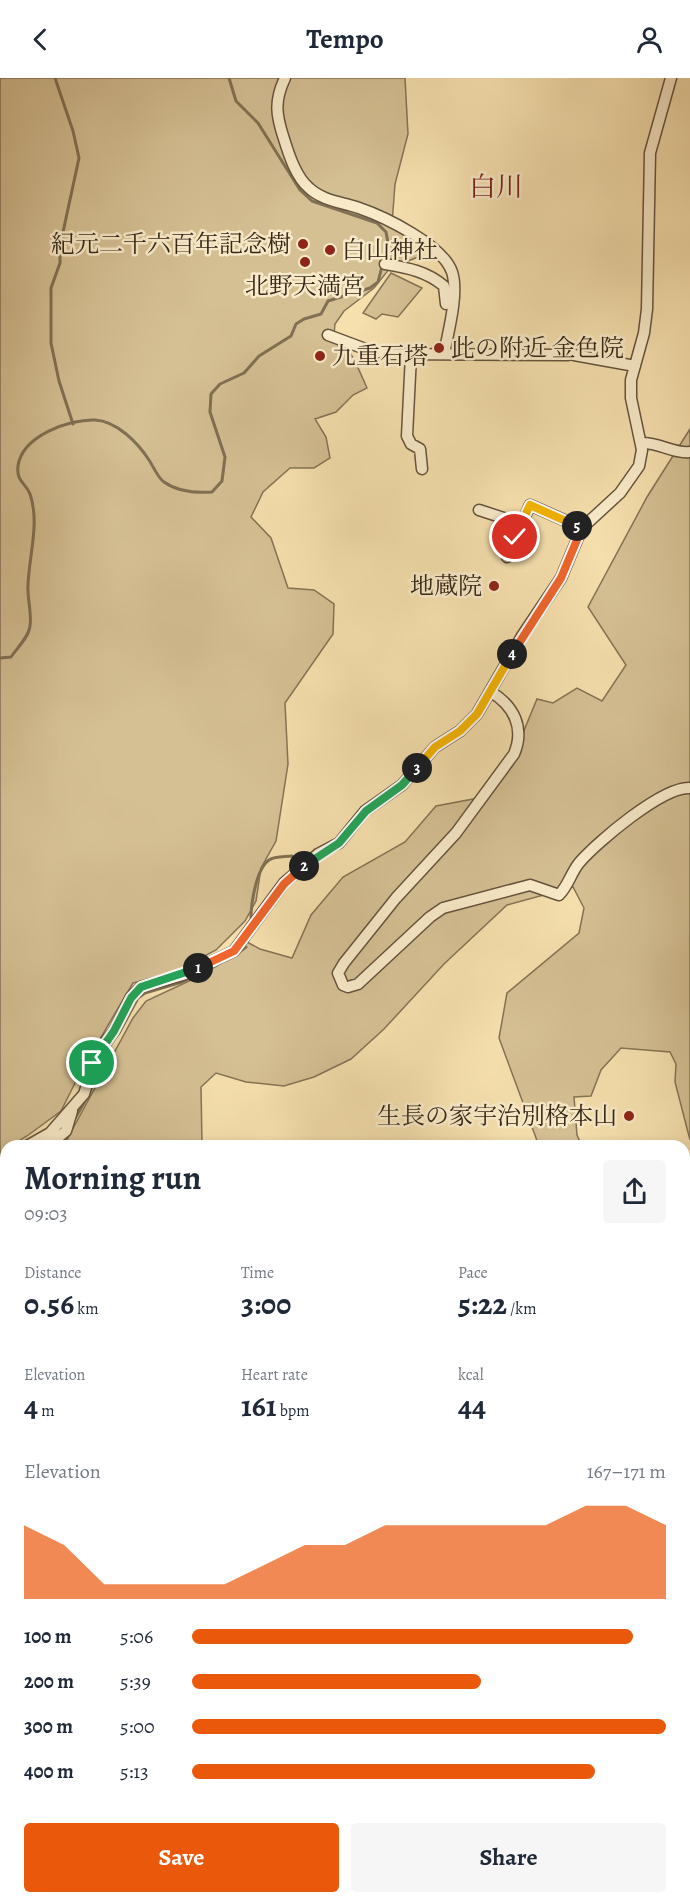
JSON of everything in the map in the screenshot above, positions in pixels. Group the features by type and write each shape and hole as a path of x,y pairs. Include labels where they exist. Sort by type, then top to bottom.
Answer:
{"street":[{"path":"285,78 277,94 278,122 290,158 307,187 322,197 360,209 397,225 436,251 452,271 454,286 444,354"},
{"path":"38,1140 50,1133 84,1094 98,1051 114,1031 131,998 141,987 186,974 234,951 284,884 318,854 339,843 366,811 402,785 435,747 460,731 477,714 522,636 561,578 582,528 631,481 639,466 641,443 631,398 647,309 650,153 671,78"},
{"path":"385,264 419,270 444,286 446,341"},
{"path":"328,335 368,351 411,355 571,355 635,366"},
{"path":"411,355 408,436 411,444 420,449 422,470"},
{"path":"641,443 653,442 690,452"},
{"path":"507,556 530,505 582,528"},
{"path":"479,510 522,524"},
{"path":"491,692 505,700 516,714 518,744 514,754 456,833 396,898 344,963 339,973 343,985 348,987 358,984 430,917 443,908 530,885 559,895 582,860 646,806 677,789 690,788"},
{"path":"55,1140 66,1131 72,1108"}],"shaded area":[{"path":"0,78 405,78 408,134 395,184 392,224 407,238 418,257 390,268 374,288 344,311 335,324 334,334 350,352 367,388 353,395 336,412 315,419 326,437 330,458 314,468 290,468 263,492 251,517 271,538 288,588 314,590 334,604 333,634 285,703 288,764 276,841 261,868 256,901 245,921 216,950 171,974 133,983 81,1071 61,1111 21,1140 0,1140"},
{"path":"391,273 422,288 398,317 382,314 376,319 363,313"},
{"path":"690,429 690,1140 675,1082 676,1064 670,1052 621,1048 601,1070 591,1096 574,1097 579,1140 537,1140 499,1038 507,993 579,933 584,908 573,887 507,905 444,964 384,1029 351,1059 314,1077 284,1086 246,1082 216,1073 201,1087 202,1140 62,1140 71,1132 133,1018 146,1001 206,973 247,942 260,949 292,958 311,915 343,877 405,842 436,806 489,796 521,752 523,733 537,699 553,703 577,688 602,701 626,665 588,607 647,497"}],"waterway":[{"path":"55,78 73,131 79,158 60,246 60,263 51,288 51,343 59,381 73,424"},
{"path":"0,658 11,657 25,638 30,626 28,585 34,516 30,494 20,479 18,471 21,455 28,446 48,431 60,426 84,420 103,421 119,429 133,440 164,482 188,491 212,492 222,481 225,457 210,412 211,394 220,384 244,373 259,356 291,336 296,324 321,314 328,301 370,288 378,282 388,243 386,232 377,223 312,201 300,190 258,123 236,101 229,78"},
{"path":"251,918 255,887 264,865 274,858 292,856"},
{"path":"238,953 246,947"},
{"path":"102,1057 119,1033 138,998 145,993 182,982 217,965"},
{"path":"73,1122 89,1094"},
{"path":"66,1140 69,1134"}],"place":[{"name":"紀元二千六百年記念樹","path":"303,244"},
{"name":"白山神社","path":"330,250"},
{"name":"北野天満宮","path":"305,262"},
{"name":"此の附近 金色院","path":"439,348"},
{"name":"九重石塔","path":"320,356"},
{"name":"地蔵院","path":"494,586"},
{"name":"生長の家宇治別格本山","path":"629,1116"}],"district":[{"name":"白川","path":"496,187"}],"route":[{"path":"92,1063 98,1051 114,1031 131,998 141,987 186,974 234,951 284,884 318,854 339,843 366,811 402,785 435,747 460,731 477,714 522,636 561,578 582,528 530,505 515,537"}]}
